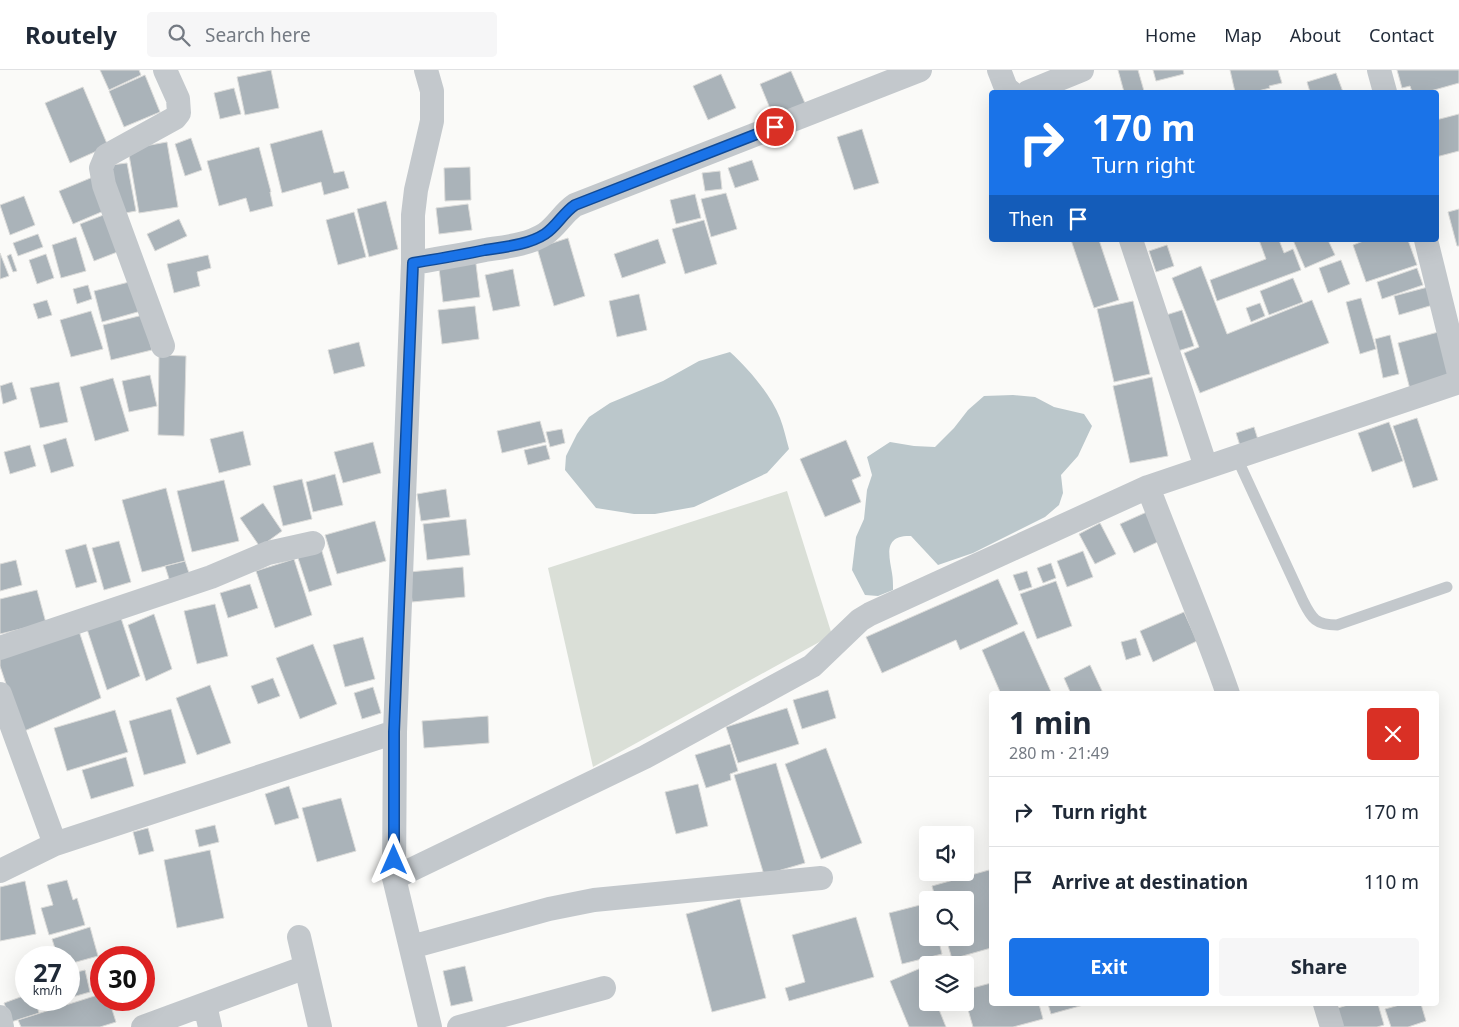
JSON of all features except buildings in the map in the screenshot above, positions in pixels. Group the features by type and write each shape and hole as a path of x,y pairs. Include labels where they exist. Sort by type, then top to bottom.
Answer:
{"street":[{"path":"163,346 104,185 101,168 106,156 175,118 179,113 178,99 165,70"},
{"path":"426,70 432,91 432,122 416,190 413,215 413,263 394,732 394,878 430,1027"},
{"path":"413,263 512,246 532,240 544,234 555,225 562,215 575,205 920,70"},
{"path":"999,70 1008,90"},
{"path":"1033,90 1082,70"},
{"path":"1379,70 1384,90"},
{"path":"1131,242 1206,467"},
{"path":"1426,242 1459,374"},
{"path":"394,878 645,757 812,666 860,620 870,614 1148,487 1459,382"},
{"path":"1148,487 1177,564 1207,633 1227,691"},
{"path":"0,648 212,577 268,553 313,542"},
{"path":"0,694 55,844"},
{"path":"0,871 55,844 394,732"},
{"path":"411,948 549,909 594,900 821,878"},
{"path":"300,937 320,1027"},
{"path":"143,1027 208,1016 306,967"},
{"path":"459,1027 604,988"},
{"path":"1326,1006 1332,1027"},
{"path":"0,1017 2,1027"}],"lane":[{"path":"1236,456 1311,617 1324,625 1337,624 1447,586"}],"shaded area":[{"path":"730,352 751,374 771,400 781,422 789,449 767,473 694,507 655,514 634,514 596,508 565,470 566,456 577,434 589,417 610,403 663,381 699,361"},
{"path":"1013,395 1035,397 1054,407 1084,414 1092,426 1078,456 1061,475 1063,493 1059,505 1045,517 973,553 938,565 911,536 896,539 890,547 889,553 893,590 878,596 865,595 852,570 856,537 864,519 867,490 872,475 867,457 890,442 935,447 954,428 968,410 984,396"},
{"path":"787,491 832,635 593,767 548,568"}],"route":[{"path":"394,860 394,732 413,263 512,246 532,240 544,234 555,225 568,209 575,205 775,127"}]}
